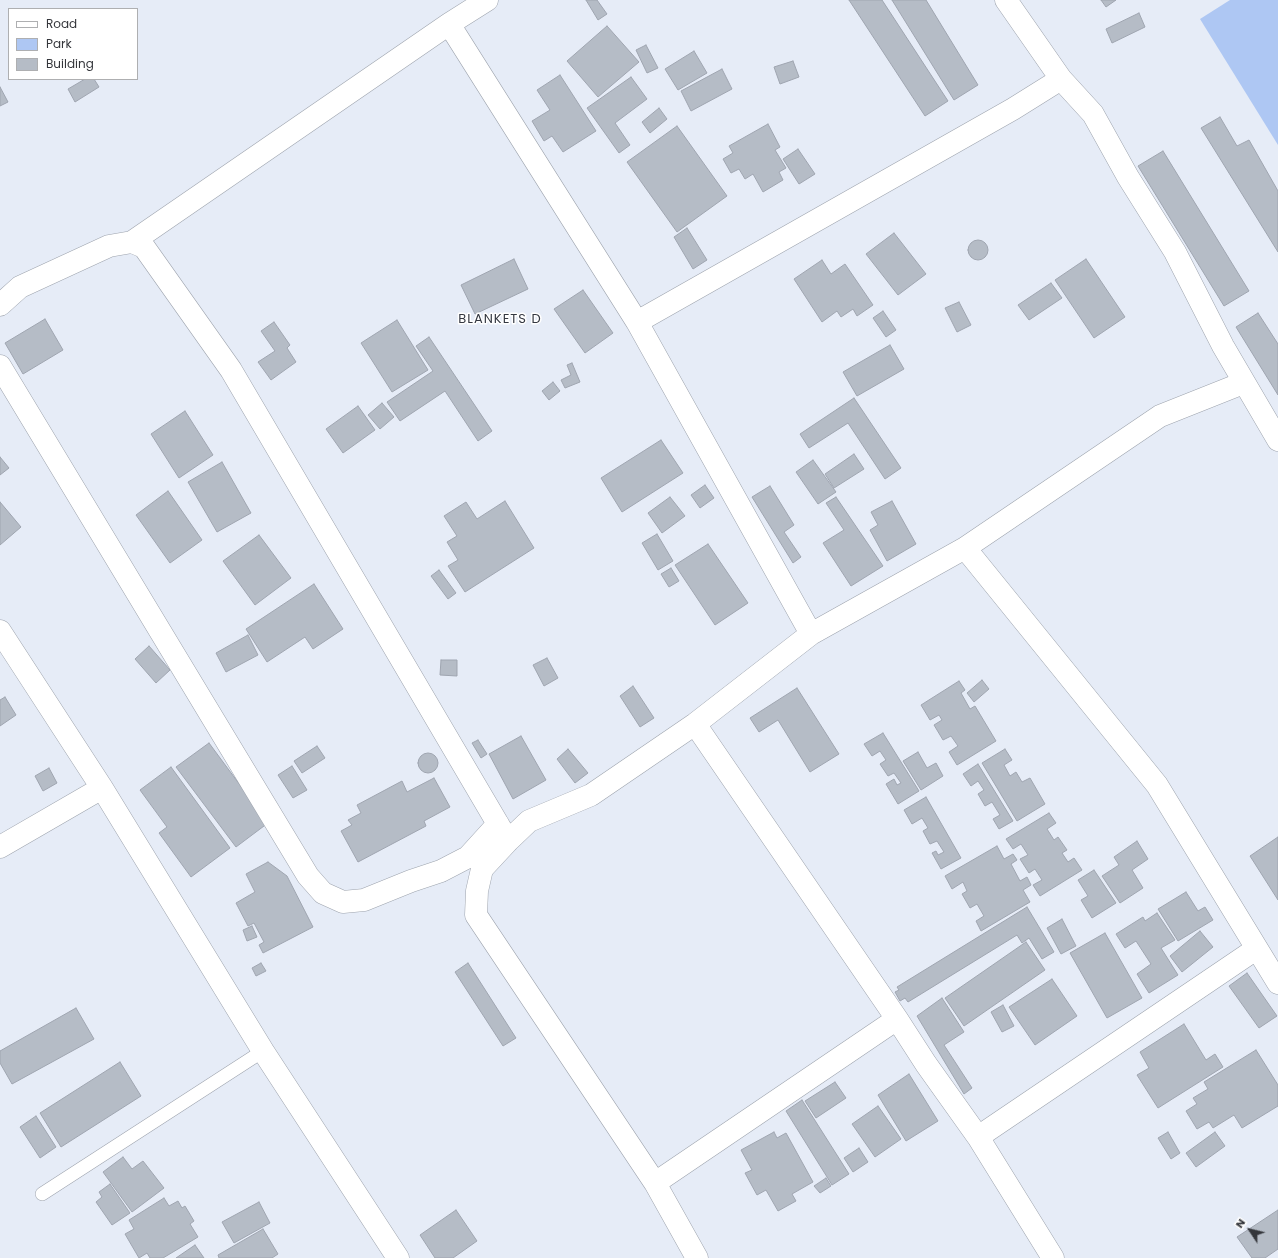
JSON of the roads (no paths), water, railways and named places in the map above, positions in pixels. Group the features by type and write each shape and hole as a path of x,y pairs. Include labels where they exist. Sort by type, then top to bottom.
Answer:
{"street":[{"path":"0,305 20,287 109,246 132,242 449,24 487,0"},
{"path":"1006,0 1061,79 1093,114 1128,177 1175,252 1243,383 1278,440"},
{"path":"449,24 638,322 811,634"},
{"path":"638,322 1006,113 1061,79"},
{"path":"132,242 144,247 231,370 503,832"},
{"path":"0,366 308,876 323,893 343,902 364,900 411,881 440,872 468,857 503,832 591,795 695,724 811,634 965,548 1160,416 1243,383"},
{"path":"965,548 1157,786 1278,983"},
{"path":"0,631 102,788 263,1051 398,1258"},
{"path":"695,724 897,1019 926,1064 978,1137 1053,1258"},
{"path":"0,847 102,788"},
{"path":"503,832 482,869 477,891 476,915 655,1183 697,1258"},
{"path":"978,1137 1256,949"},
{"path":"655,1183 897,1019"}],"lane":[{"path":"42,1194 263,1051"}],"district":[{"name":"BLANKETS D","path":"500,320"}]}
